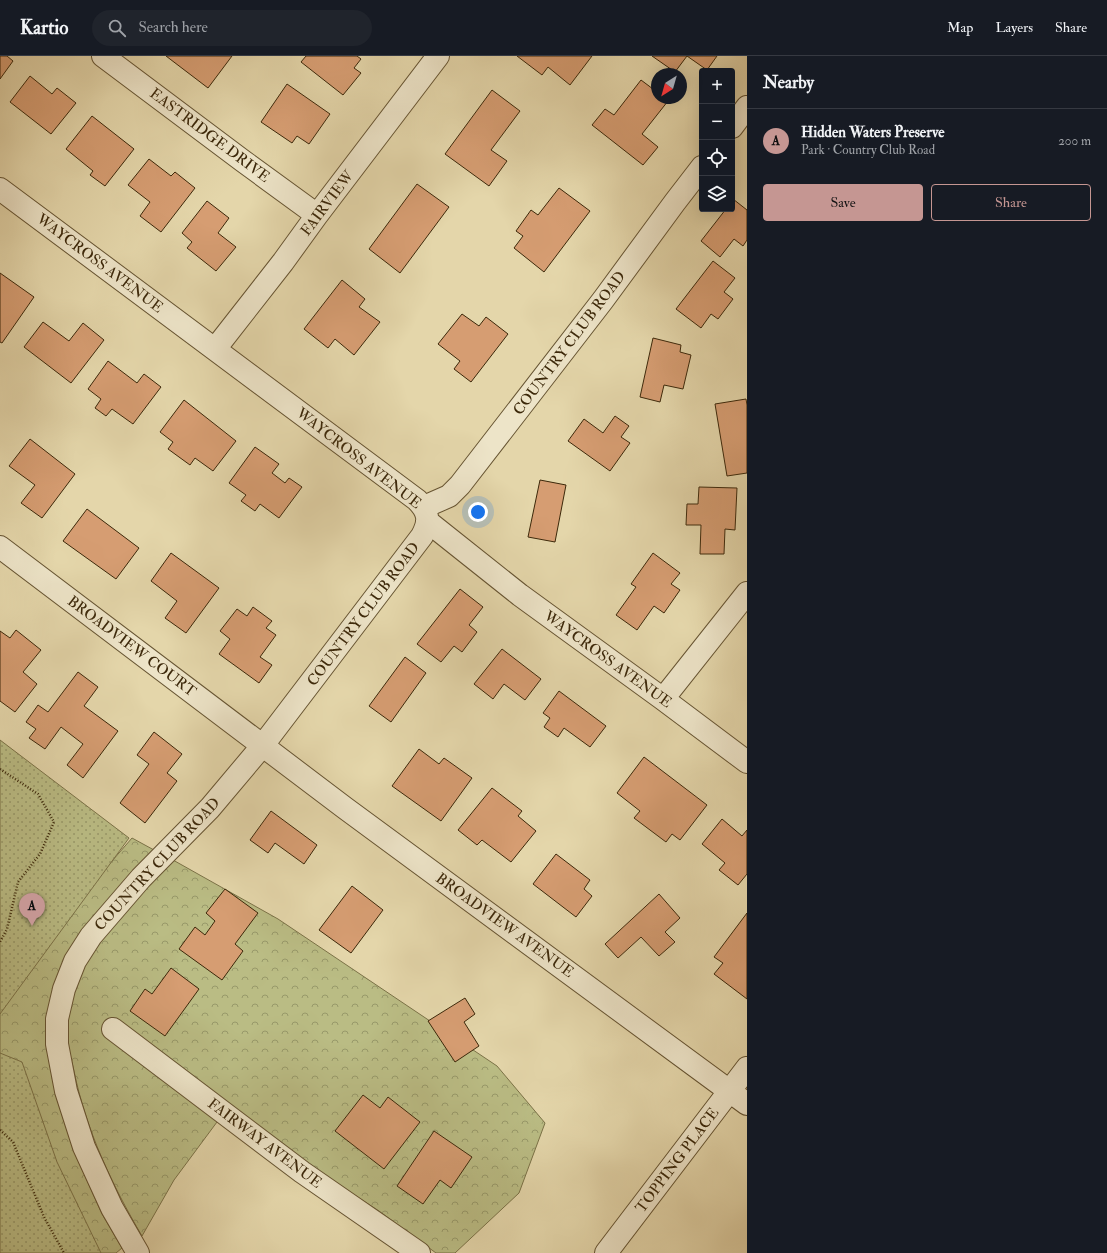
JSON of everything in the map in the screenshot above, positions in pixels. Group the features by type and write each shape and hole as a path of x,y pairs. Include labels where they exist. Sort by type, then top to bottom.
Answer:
{"street":[{"name":"EASTRIDGE DRIVE","path":"103,56 317,215"},
{"name":"FAIRVIEW","path":"215,349 283,262 438,56"},
{"path":"735,123 747,107"},
{"name":"COUNTRY CLUB ROAD","path":"138,1253 112,1208 84,1147 66,1091 57,1044 57,1019 64,989 75,961 91,936 141,878 210,808 263,745 422,536 427,527 426,514 449,496 460,485 604,300 699,171"},
{"name":"WAYCROSS AVENUE","path":"0,188 417,500 426,514 520,595 747,762"},
{"name":"BROADVIEW COURT","path":"0,547 263,745"},
{"path":"663,699 747,593"},
{"name":"BROADVIEW AVENUE","path":"263,745 345,808 747,1104"},
{"name":"FAIRWAY AVENUE","path":"113,1029 302,1172 419,1253"},
{"name":"TOPPING PLACE","path":"606,1253 747,1068"}],"path":[{"path":"0,769 38,794 54,822 40,854 18,882 7,928 0,942"},
{"path":"0,1130 13,1142 44,1217 64,1253"}],"green space":[{"path":"0,740 129,838 0,1014"},
{"path":"132,838 154,850 47,1020 46,1045 56,1096 74,1151 102,1214 122,1248 116,1253 0,1253 0,990"},
{"path":"173,860 278,919 497,1066 545,1123 519,1193 455,1253 436,1253 379,1211 268,1139 217,1122 174,1180 142,1236 110,1177 93,1136 79,1093 68,1048 67,1032 69,1012 74,992 81,973 89,958 121,916"},
{"path":"0,1053 22,1062 57,1162 101,1253 0,1253"}],"building":[{"path":"0,56 7,56 13,61 0,79"},
{"path":"166,56 232,56 208,88"},
{"path":"306,56 357,56 361,59 354,68 361,73 343,95 301,62"},
{"path":"517,56 592,56 570,85 548,67 542,75"},
{"path":"652,56 687,56 678,68 669,68"},
{"path":"687,56 717,56 708,68 704,68"},
{"path":"30,76 52,94 57,88 76,103 51,134 10,102"},
{"path":"641,80 651,88 651,104 666,104 642,134 658,147 643,165 592,125 605,109 614,115"},
{"path":"287,84 330,114 309,144 297,136 292,143 261,122"},
{"path":"492,90 520,111 491,150 507,161 489,186 445,154"},
{"path":"92,116 134,149 105,186 90,175 93,171 66,149"},
{"path":"149,159 171,176 175,172 195,188 161,232 140,216 150,202 128,185"},
{"path":"417,184 449,207 400,273 369,249"},
{"path":"559,188 590,211 544,272 514,248 523,236 516,231 531,210 538,215"},
{"path":"207,201 229,218 218,233 236,247 216,271 187,248 192,242 182,233"},
{"path":"735,201 747,210 747,240 743,246 734,239 720,257 701,241 724,212 735,212"},
{"path":"713,261 735,278 724,292 733,299 718,319 711,314 701,328 676,309"},
{"path":"0,273 34,297 2,343 0,342"},
{"path":"342,280 365,299 359,307 380,322 354,355 335,339 328,348 304,329"},
{"path":"462,314 479,326 486,317 508,334 471,382 454,369 460,361 438,344"},
{"path":"43,322 69,341 83,323 104,340 71,383 24,347"},
{"path":"653,338 681,345 680,352 691,355 683,389 664,385 660,402 640,397"},
{"path":"108,361 137,383 144,374 161,387 133,424 112,409 106,416 95,408 101,399 88,389"},
{"path":"746,399 747,473 727,476 715,404"},
{"path":"184,400 236,441 213,471 195,458 190,465 168,449 173,442 160,432"},
{"path":"615,416 629,426 621,437 630,443 610,471 568,441 584,419 603,433"},
{"path":"30,439 75,474 42,518 21,503 35,485 9,466"},
{"path":"255,447 279,464 272,473 285,483 289,478 302,487 279,518 260,504 255,511 241,501 246,495 229,483"},
{"path":"540,480 566,485 555,542 528,537"},
{"path":"699,487 737,488 735,530 725,529 724,554 700,554 701,525 686,525 687,504 698,504"},
{"path":"87,509 139,548 116,579 63,541"},
{"path":"171,553 219,588 186,633 165,618 177,601 151,581"},
{"path":"653,553 680,573 671,584 680,590 664,613 654,606 637,630 616,615 636,587 631,584"},
{"path":"460,589 483,607 469,625 477,632 462,652 454,646 441,662 417,644"},
{"path":"253,607 272,621 266,628 276,635 260,657 272,665 259,683 219,654 230,639 220,631 237,609 247,616"},
{"path":"16,630 41,650 23,672 37,684 15,712 0,701 0,631 10,638"},
{"path":"502,649 541,679 525,700 504,684 493,699 474,684"},
{"path":"405,657 426,673 391,722 369,706"},
{"path":"78,672 98,687 84,706 118,731 83,778 67,765 83,744 61,727 45,749 29,738 36,729 26,722 38,705 48,712"},
{"path":"559,691 606,726 590,747 564,728 558,737 544,727 550,718 543,713"},
{"path":"154,732 182,754 167,773 177,781 145,823 120,803 149,764 137,755"},
{"path":"419,749 439,764 444,758 472,778 441,821 392,786"},
{"path":"644,757 707,805 680,840 672,834 666,842 634,818 640,811 617,793"},
{"path":"492,788 522,811 518,816 536,831 511,862 482,840 477,845 458,830"},
{"path":"271,811 317,845 304,864 275,843 268,853 250,840"},
{"path":"722,819 742,836 747,830 747,874 738,885 719,870 725,863 702,844"},
{"path":"556,854 590,880 584,889 592,896 576,917 533,884"},
{"path":"352,886 383,910 351,953 319,930"},
{"path":"225,889 258,913 235,944 243,951 222,980 179,949 195,927 205,935 215,921 206,913"},
{"path":"659,894 680,918 665,932 675,942 659,956 641,937 618,958 605,944"},
{"path":"747,913 747,999 714,974 723,963 714,957"},
{"path":"171,968 199,989 165,1036 130,1011 145,989 152,994"},
{"path":"465,998 475,1014 464,1022 479,1046 455,1062 428,1021"},
{"path":"363,1095 380,1108 388,1097 420,1122 384,1169 335,1131"},
{"path":"434,1131 472,1157 451,1188 440,1180 423,1204 397,1186"}],"place":[{"name":"Hidden Waters Preserve","path":"32,926"}]}
